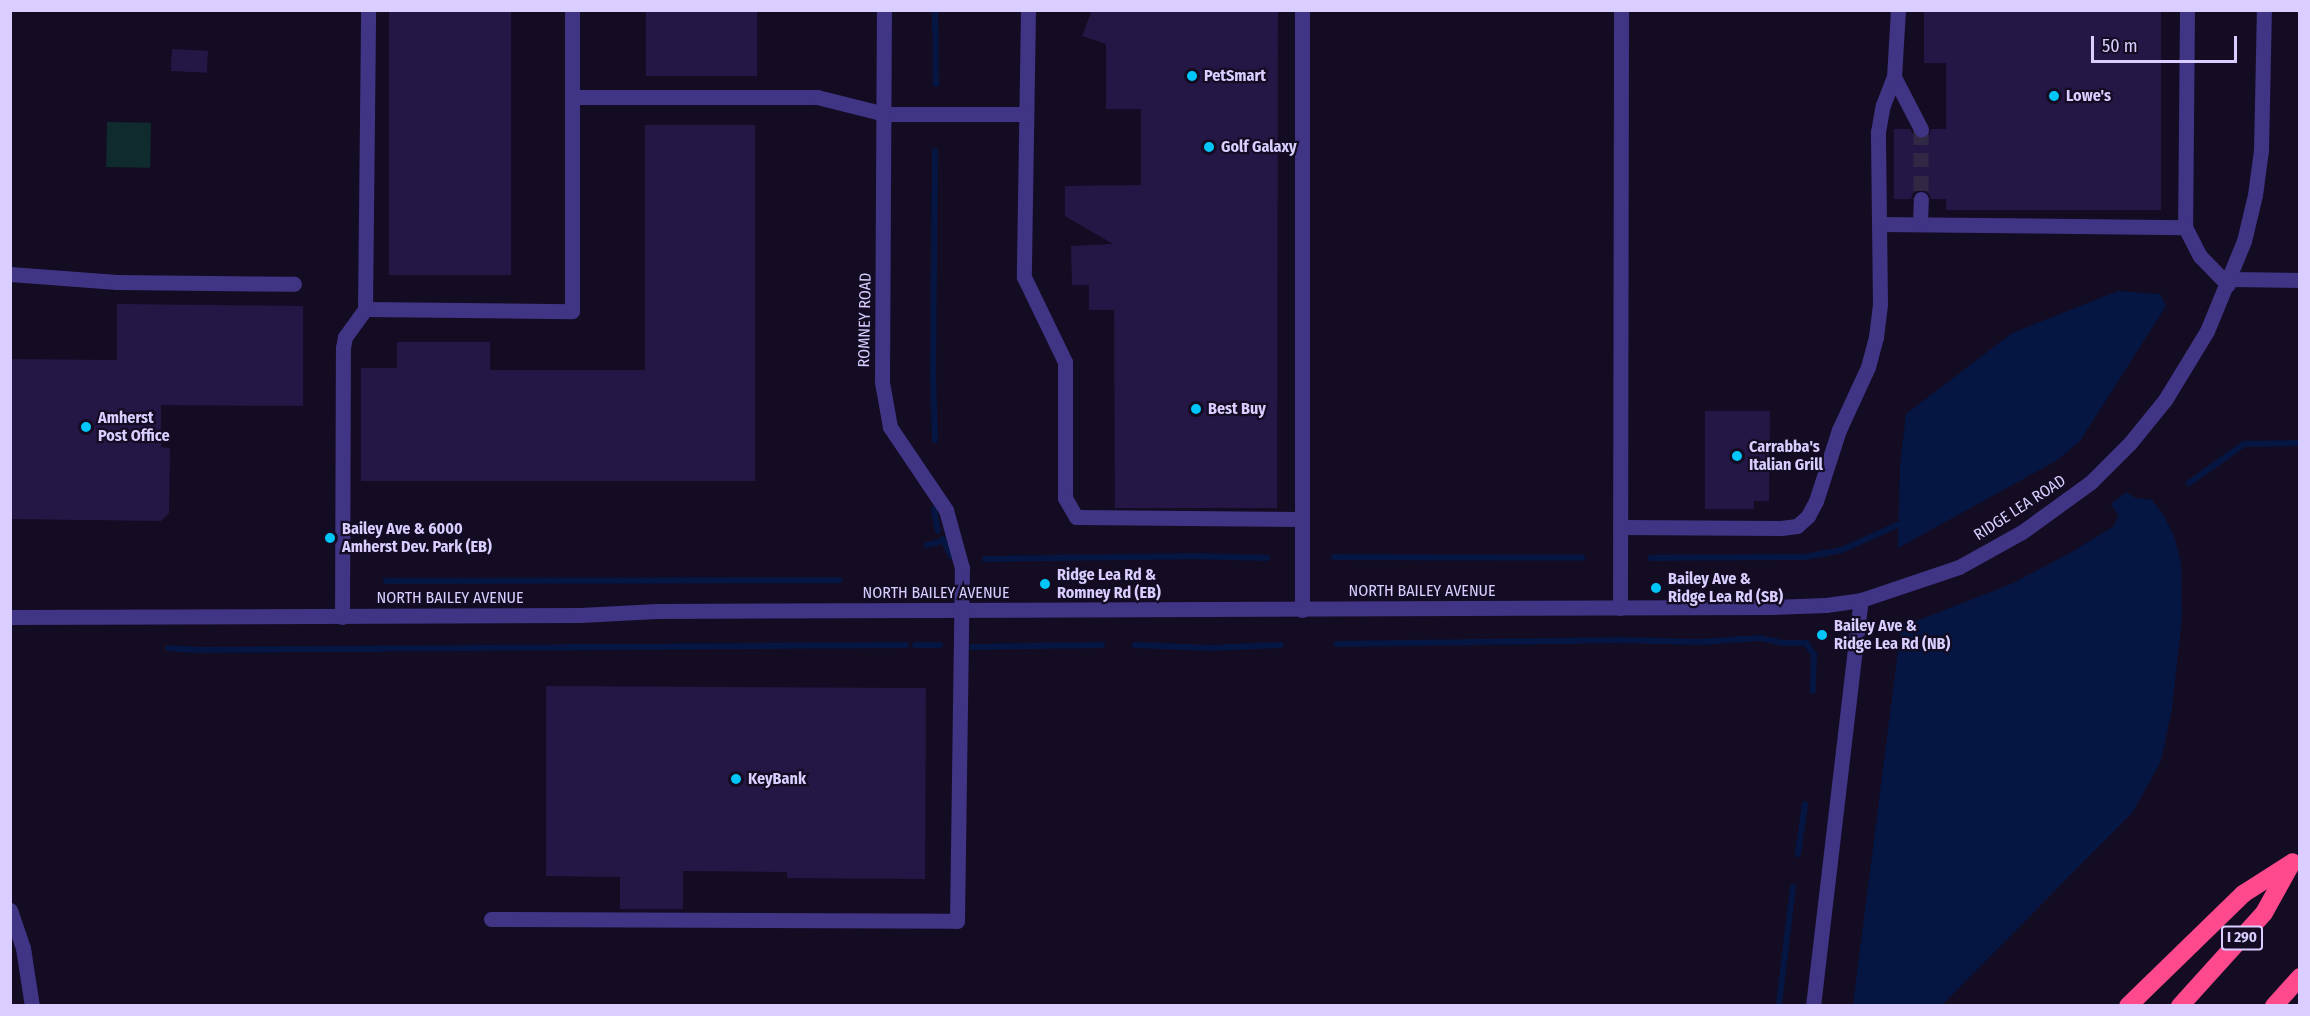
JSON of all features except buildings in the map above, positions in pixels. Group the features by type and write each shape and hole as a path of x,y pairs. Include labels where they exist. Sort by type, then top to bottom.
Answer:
{"highway":[{"path":"2128,1005 2192,947 2243,894 2296,858"},
{"name":"I 290","path":"2180,1005 2264,913 2296,858"},
{"path":"2274,1005 2300,977"}],"street":[{"path":"342,617 343,348 345,337 365,309 368,10"},
{"path":"365,309 572,311 572,10"},
{"name":"ROMNEY ROAD","path":"491,919 957,921 962,568 946,510 890,427 882,382 884,10"},
{"path":"1028,10 1024,278 1065,362 1065,498 1077,517 1301,519"},
{"path":"1302,10 1302,610"},
{"path":"1620,608 1621,10"},
{"path":"1620,527 1781,528 1797,525 1808,516 1816,501 1839,430 1868,367 1876,337 1880,303 1878,132 1883,105 1894,77 1898,10"},
{"path":"2187,10 2185,227 2200,256 2229,282 2300,280"},
{"name":"RIDGE LEA ROAD","path":"1861,600 1959,567 1994,549 2051,513 2091,482 2130,443 2165,400 2198,348 2229,282 2244,241 2255,195 2261,150 2264,10"},
{"path":"1894,77 1921,129"},
{"path":"572,98 817,98 885,114 1026,114"},
{"path":"1920,224 1921,199"},
{"path":"1879,224 2185,227"},
{"path":"10,274 117,282 294,284"},
{"path":"1813,1005 1861,600"},
{"name":"NORTH BAILEY AVENUE","path":"10,617 580,615 657,611 1773,607 1861,600"},
{"path":"10,910 23,948 32,1005"}],"green space":[{"path":"107,122 151,123 150,168 106,167"}],"water":[{"path":"2118,291 2160,294 2166,306 2080,441 2056,461 1898,548 1900,465 1906,414 2012,333"},
{"path":"2126,492 2136,498 2152,500 2164,516 2174,536 2181,564 2182,617 2172,708 2161,761 2133,812 1942,1005 1853,1005 1901,627 2011,584 2070,553 2114,526 2118,515 2111,504"}],"waterway":[{"path":"935,10 936,84"},
{"path":"935,151 933,375 935,440"},
{"path":"2189,483 2244,444 2300,443"},
{"path":"934,509 938,531"},
{"path":"1651,558 1805,557 1842,550 1904,522"},
{"path":"943,539 951,556"},
{"path":"927,545 939,542"},
{"path":"985,559 1190,556 1267,558"},
{"path":"1334,557 1582,558"},
{"path":"386,581 839,580"},
{"path":"1894,629 1908,625"},
{"path":"1337,644 1621,640 1700,642 1760,638 1783,643 1806,643 1814,655 1813,691"},
{"path":"168,648 198,650 906,645"},
{"path":"915,645 940,645"},
{"path":"972,647 1102,645"},
{"path":"1135,645 1211,648 1281,645"},
{"path":"1798,854 1805,804"},
{"path":"1779,1004 1793,887"}],"tunnel":[{"path":"1921,129 1921,199"}],"place":[{"name":"PetSmart","path":"1192,76"},
{"name":"Lowe's","path":"2054,96"},
{"name":"Golf Galaxy","path":"1209,147"},
{"name":"Best Buy","path":"1196,409"},
{"name":"Amherst Post Office","path":"86,427"},
{"name":"Carrabba's Italian Grill","path":"1737,456"},
{"name":"Bailey Ave & 6000 Amherst Dev. Park (EB)","path":"330,538"},
{"name":"Ridge Lea Rd & Romney Rd (EB)","path":"1045,584"},
{"name":"Bailey Ave & Ridge Lea Rd (SB)","path":"1656,588"},
{"name":"Bailey Ave & Ridge Lea Rd (NB)","path":"1822,635"},
{"name":"KeyBank","path":"736,779"}]}
